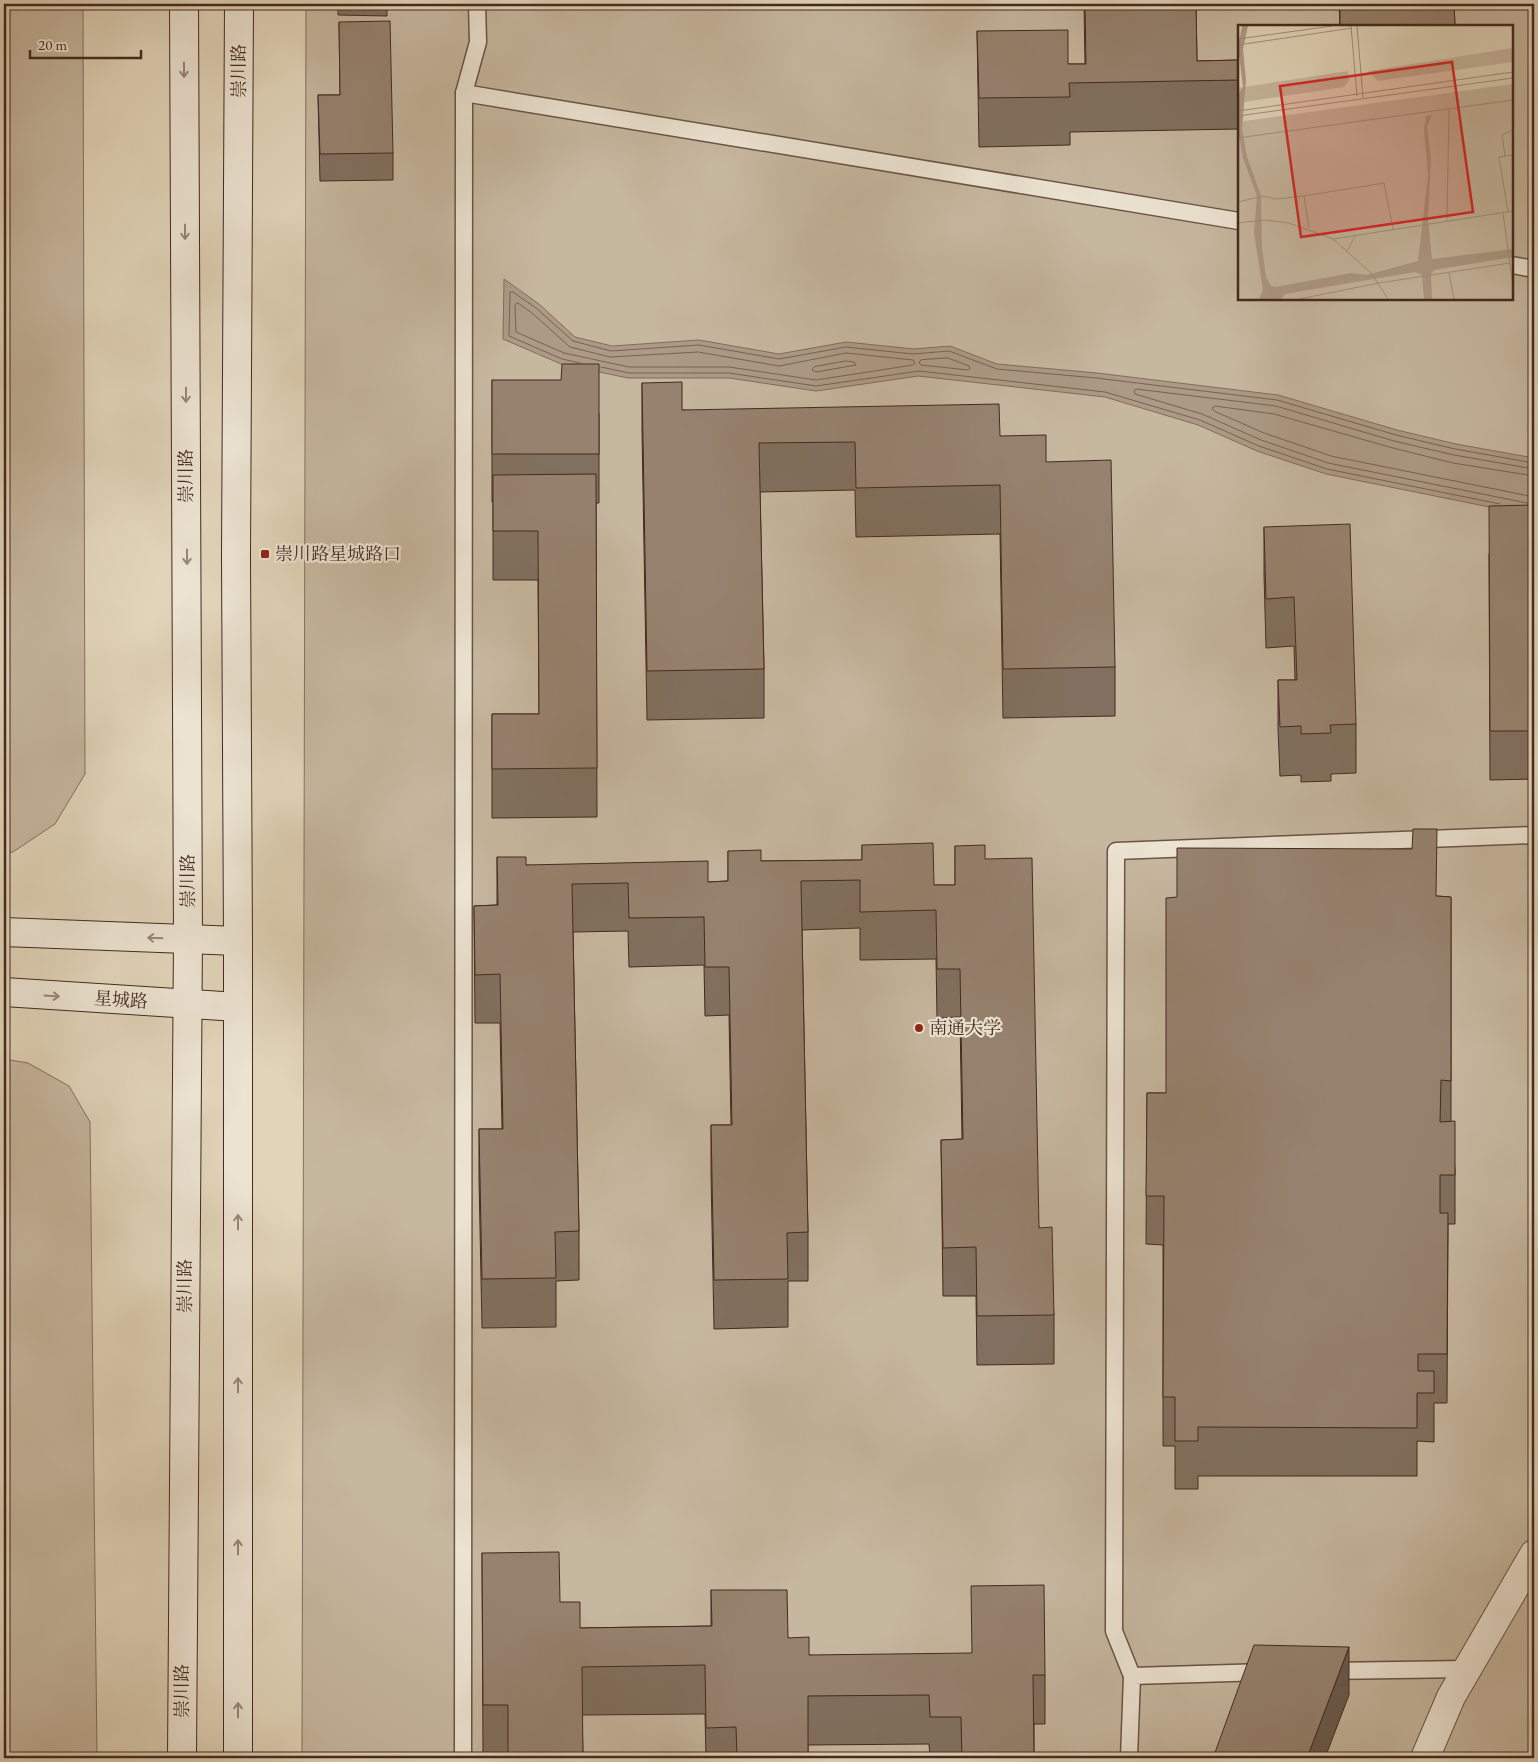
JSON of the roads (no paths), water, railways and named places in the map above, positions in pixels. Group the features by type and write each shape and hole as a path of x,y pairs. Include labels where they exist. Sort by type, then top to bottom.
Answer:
{"main road":[{"name":"崇川路","path":"182,1758 188,939 184,4"},
{"name":"崇川路","path":"238,1758 236,556 239,4"},
{"path":"4,932 238,940"},
{"name":"星城路","path":"4,992 238,1007"},
{"path":"1425,1758 1451,1698 1534,1554"}],"lane":[{"path":"463,1758 464,93 478,42 477,4"},
{"path":"464,93 1238,220"},
{"path":"1513,265 1534,269"},
{"path":"1129,1758 1132,1676 1114,1631 1116,851 1534,835"},
{"path":"1312,1671 1467,1669"},
{"path":"1132,1676 1283,1671"}],"water":[{"path":"504,279 539,304 575,337 612,346 699,340 779,354 846,342 914,349 950,346 997,364 1097,373 1278,395 1397,430 1456,444 1534,458 1534,516 1326,474 1257,451 1198,425 1105,397 918,376 816,391 729,378 628,378 561,364 503,339"}],"place":[{"name":"崇川路星城路口","path":"265,554"},
{"name":"南通大学","path":"919,1028"}]}
